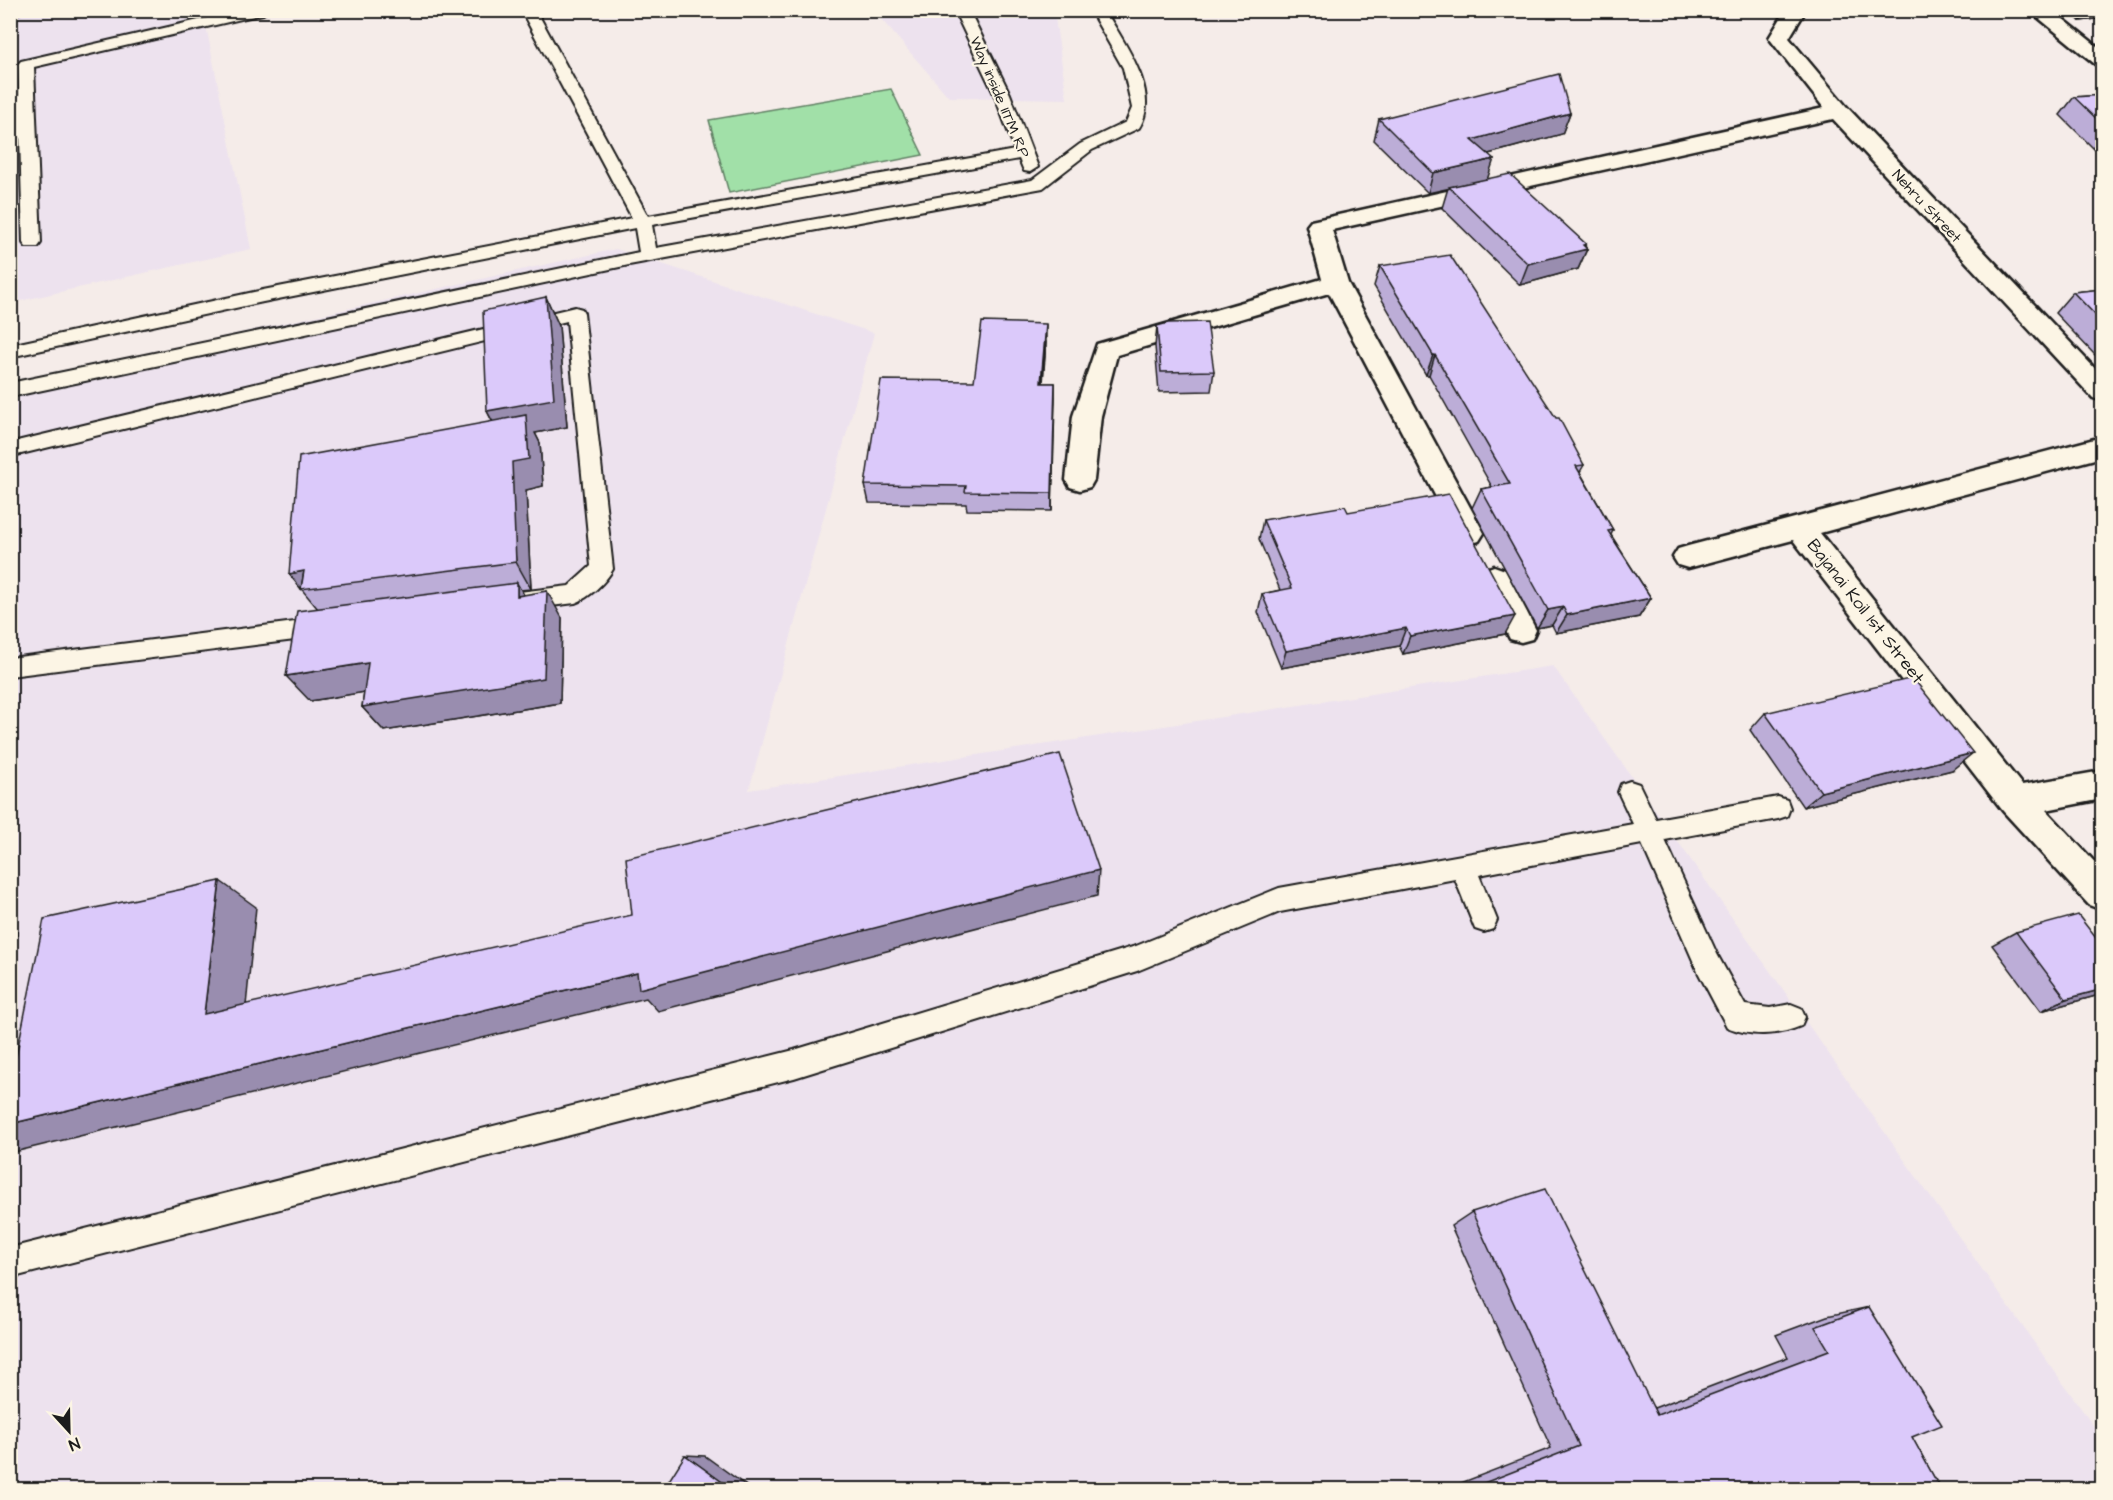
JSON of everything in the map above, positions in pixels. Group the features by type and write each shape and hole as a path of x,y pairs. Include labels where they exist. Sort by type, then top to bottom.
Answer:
{"street":[{"name":"Nehru Street","path":"1796,10 1779,39 1838,111 2103,392"},
{"path":"2039,10 2103,60"},
{"path":"1521,630 1336,283 1319,226 1838,111"},
{"path":"1080,480 1087,416 1106,350 1336,283"},
{"name":"Bajanai Koil 1st Street","path":"2103,447 1799,527 2015,801 2103,894"},
{"path":"1688,557 1799,527"},
{"path":"2015,801 2103,785"}],"lane":[{"path":"32,243 26,63 263,10"},
{"path":"528,10 642,221 649,255"},
{"name":"Way inside IITM RP","path":"961,10 1002,94 1037,184"},
{"path":"10,390 649,255 1037,184 1086,147 1133,125 1140,108 1131,68 1097,10"},
{"path":"10,351 193,309 642,221 1024,153"},
{"path":"10,447 17,448 575,313 602,568 575,594 504,603"},
{"path":"10,667 351,624"},
{"path":"1630,792 1718,987 1737,1018 1770,1022 1791,1017"},
{"path":"10,1263 794,1064 1137,958 1279,900 1778,808"},
{"path":"1463,866 1484,920"}],"shaded area":[{"path":"10,11 203,11 251,249 11,303"},
{"path":"874,11 1054,11 1067,99 949,97"},
{"path":"616,249 874,333 749,790 1553,666 2102,1438 2102,1489 11,1489 10,384"}],"green space":[{"path":"891,89 923,155 729,193 709,120"}],"building":[{"path":"1559,74 1570,113 1472,140 1494,159 1433,173 1379,119"},
{"path":"2103,95 2103,125 2074,97"},
{"path":"1510,174 1586,244 1583,245 1587,249 1528,264 1449,187"},
{"path":"1450,255 1556,418 1559,418 1584,465 1576,466 1613,530 1608,531 1651,598 1567,615 1563,607 1548,610 1481,489 1510,484 1380,266"},
{"path":"2103,289 2103,323 2073,292"},
{"path":"546,297 554,399 487,411 483,311"},
{"path":"982,322 1046,324 1041,383 1055,383 1052,493 965,492 966,486 865,485 881,380 974,381"},
{"path":"1207,322 1214,371 1161,372 1157,326 1168,323"},
{"path":"526,415 529,459 512,462 516,562 301,589 304,571 289,574 299,457"},
{"path":"1449,494 1515,616 1410,636 1406,628 1286,651 1262,594 1292,588 1263,520 1345,506 1348,512"},
{"path":"517,583 517,596 547,591 544,678 362,707 368,663 286,676 297,611"},
{"path":"1913,678 1973,753 1821,792 1765,713"},
{"path":"1060,754 1099,870 639,989 637,973 10,1124 10,1059 16,1057 44,919 220,881 204,1014 632,915 626,858"},
{"path":"2078,915 2103,947 2103,989 2066,999 2016,932"},
{"path":"1545,1189 1657,1415 1829,1350 1815,1327 1869,1307 1942,1425 1912,1437 1941,1490 1809,1490 1805,1481 1785,1490 1466,1490 1579,1446 1472,1212"},
{"path":"685,1455 733,1490 663,1490"}]}
